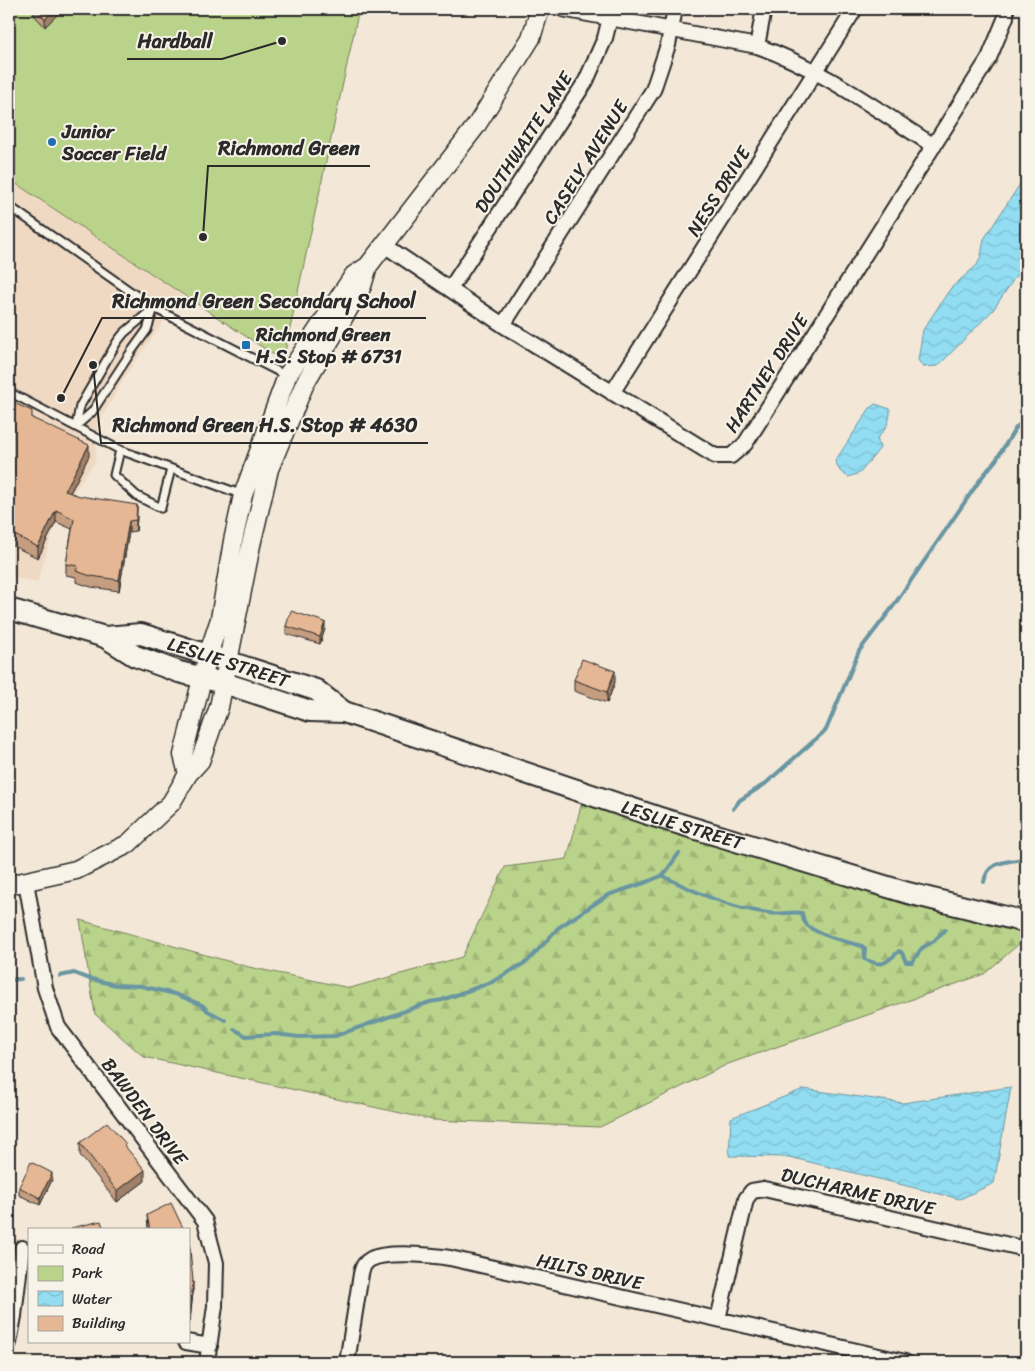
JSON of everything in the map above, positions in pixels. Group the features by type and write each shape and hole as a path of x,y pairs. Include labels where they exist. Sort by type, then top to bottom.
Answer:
{"main road":[{"name":"LESLIE STREET","path":"9,609 105,637 135,656 179,672 224,683 310,711 344,712 657,817 908,893 1026,922"},
{"name":"LESLIE STREET","path":"105,637 141,634 208,655 316,690 344,712"}],"street":[{"path":"188,774 183,755 208,655 220,619 243,495 287,376 354,275 368,266 476,126 531,38 540,9"},
{"path":"562,9 611,13 671,30 757,46 784,55 816,71 934,146"},
{"name":"CASELY AVENUE","path":"503,325 653,90 668,45 675,9"},
{"path":"757,46 764,9"},
{"name":"NESS DRIVE","path":"612,393 855,9"},
{"name":"HARTNEY DRIVE","path":"384,245 503,325 715,456 731,456 745,444 989,58 1006,17 1006,9"},
{"name":"DOUTHWAITE LANE","path":"450,289 586,81 605,38 611,13"},
{"path":"17,884 76,870 128,844 170,803 188,774 200,761 219,707 251,545 270,469 305,383 362,286 368,266"},
{"path":"287,376 305,383"},
{"name":"BAWDEN DRIVE","path":"17,884 45,988 58,1027 205,1221 216,1263 215,1306 207,1362"},
{"name":"DUCHARME DRIVE","path":"718,1319 746,1198 752,1191 764,1189 1026,1249"},
{"path":"9,1343 22,1248"},
{"name":"HILTS DRIVE","path":"347,1362 362,1268 370,1259 376,1257 416,1254 450,1258 905,1362"},
{"path":"14,1316 28,1318"},
{"path":"190,1343 210,1346"}],"lane":[{"path":"9,206 154,308 287,376"},
{"path":"76,426 80,406 117,342 124,333 154,308"},
{"path":"76,426 92,412 147,330 154,308"},
{"path":"9,392 120,450 243,495"},
{"path":"120,450 114,475 137,496 161,508 171,469"}],"shaded area":[{"path":"9,179 183,295 127,373 99,423 95,462 65,503 56,522 37,583 9,576"}],"green space":[{"path":"9,9 359,9 283,361 9,179"},
{"path":"582,802 1026,927 1026,938 984,974 728,1064 600,1127 433,1120 144,1057 95,1014 80,920 249,967 350,988 462,957 505,867 567,859"}],"water":[{"path":"1026,175 1026,261 993,310 938,366 923,367 918,360 923,330 950,289 977,265 981,256 984,239"},
{"path":"875,404 890,409 887,425 877,438 880,448 860,473 848,477 840,471 835,461 870,408"},
{"path":"1011,1087 994,1183 960,1199 789,1157 729,1156 731,1118 804,1089 903,1103"}],"building":[{"path":"35,9 56,9 45,19"},
{"path":"9,401 32,411 32,418 89,445 65,491 80,496 137,505 136,520 129,521 119,580 91,576 76,571 78,566 66,564 74,519 56,510 38,547 9,532"},
{"path":"291,611 325,622 320,637 286,626"},
{"path":"582,659 615,671 607,692 574,680"},
{"path":"107,1122 145,1170 117,1191 80,1143"},
{"path":"31,1162 52,1173 40,1198 19,1187"},
{"path":"171,1203 183,1228 150,1228 147,1215"},
{"path":"101,1221 103,1228 71,1228"},
{"path":"190,1250 193,1281 190,1310"}],"waterway":[{"path":"733,809 740,800 765,784 826,730 859,651 892,608 982,477 996,460 1015,429 1026,418"},
{"path":"234,1029 246,1036 275,1034 299,1037 335,1036 492,982 528,961 558,928 608,895 663,876 679,853"},
{"path":"984,882 986,875 993,866 1023,859 1026,861"},
{"path":"663,876 701,894 740,908 772,913 802,913 804,921 814,930 821,934 862,946 865,949 864,959 879,964 886,962 899,951 906,962 912,962 922,948 934,941 945,930"},
{"path":"60,976 74,973 116,985 141,986 175,994 202,1005 208,1011 225,1020"},
{"path":"9,980 21,979"}],"place":[{"name":"Hardball","path":"282,41"},
{"name":"Junior Soccer Field","path":"52,142"},
{"name":"Richmond Green","path":"203,237"},
{"name":"Richmond Green H.S. Stop # 6731","path":"246,345"},
{"name":"Richmond Green H.S. Stop # 4630","path":"93,365"},
{"name":"Richmond Green Secondary School","path":"61,398"}]}
